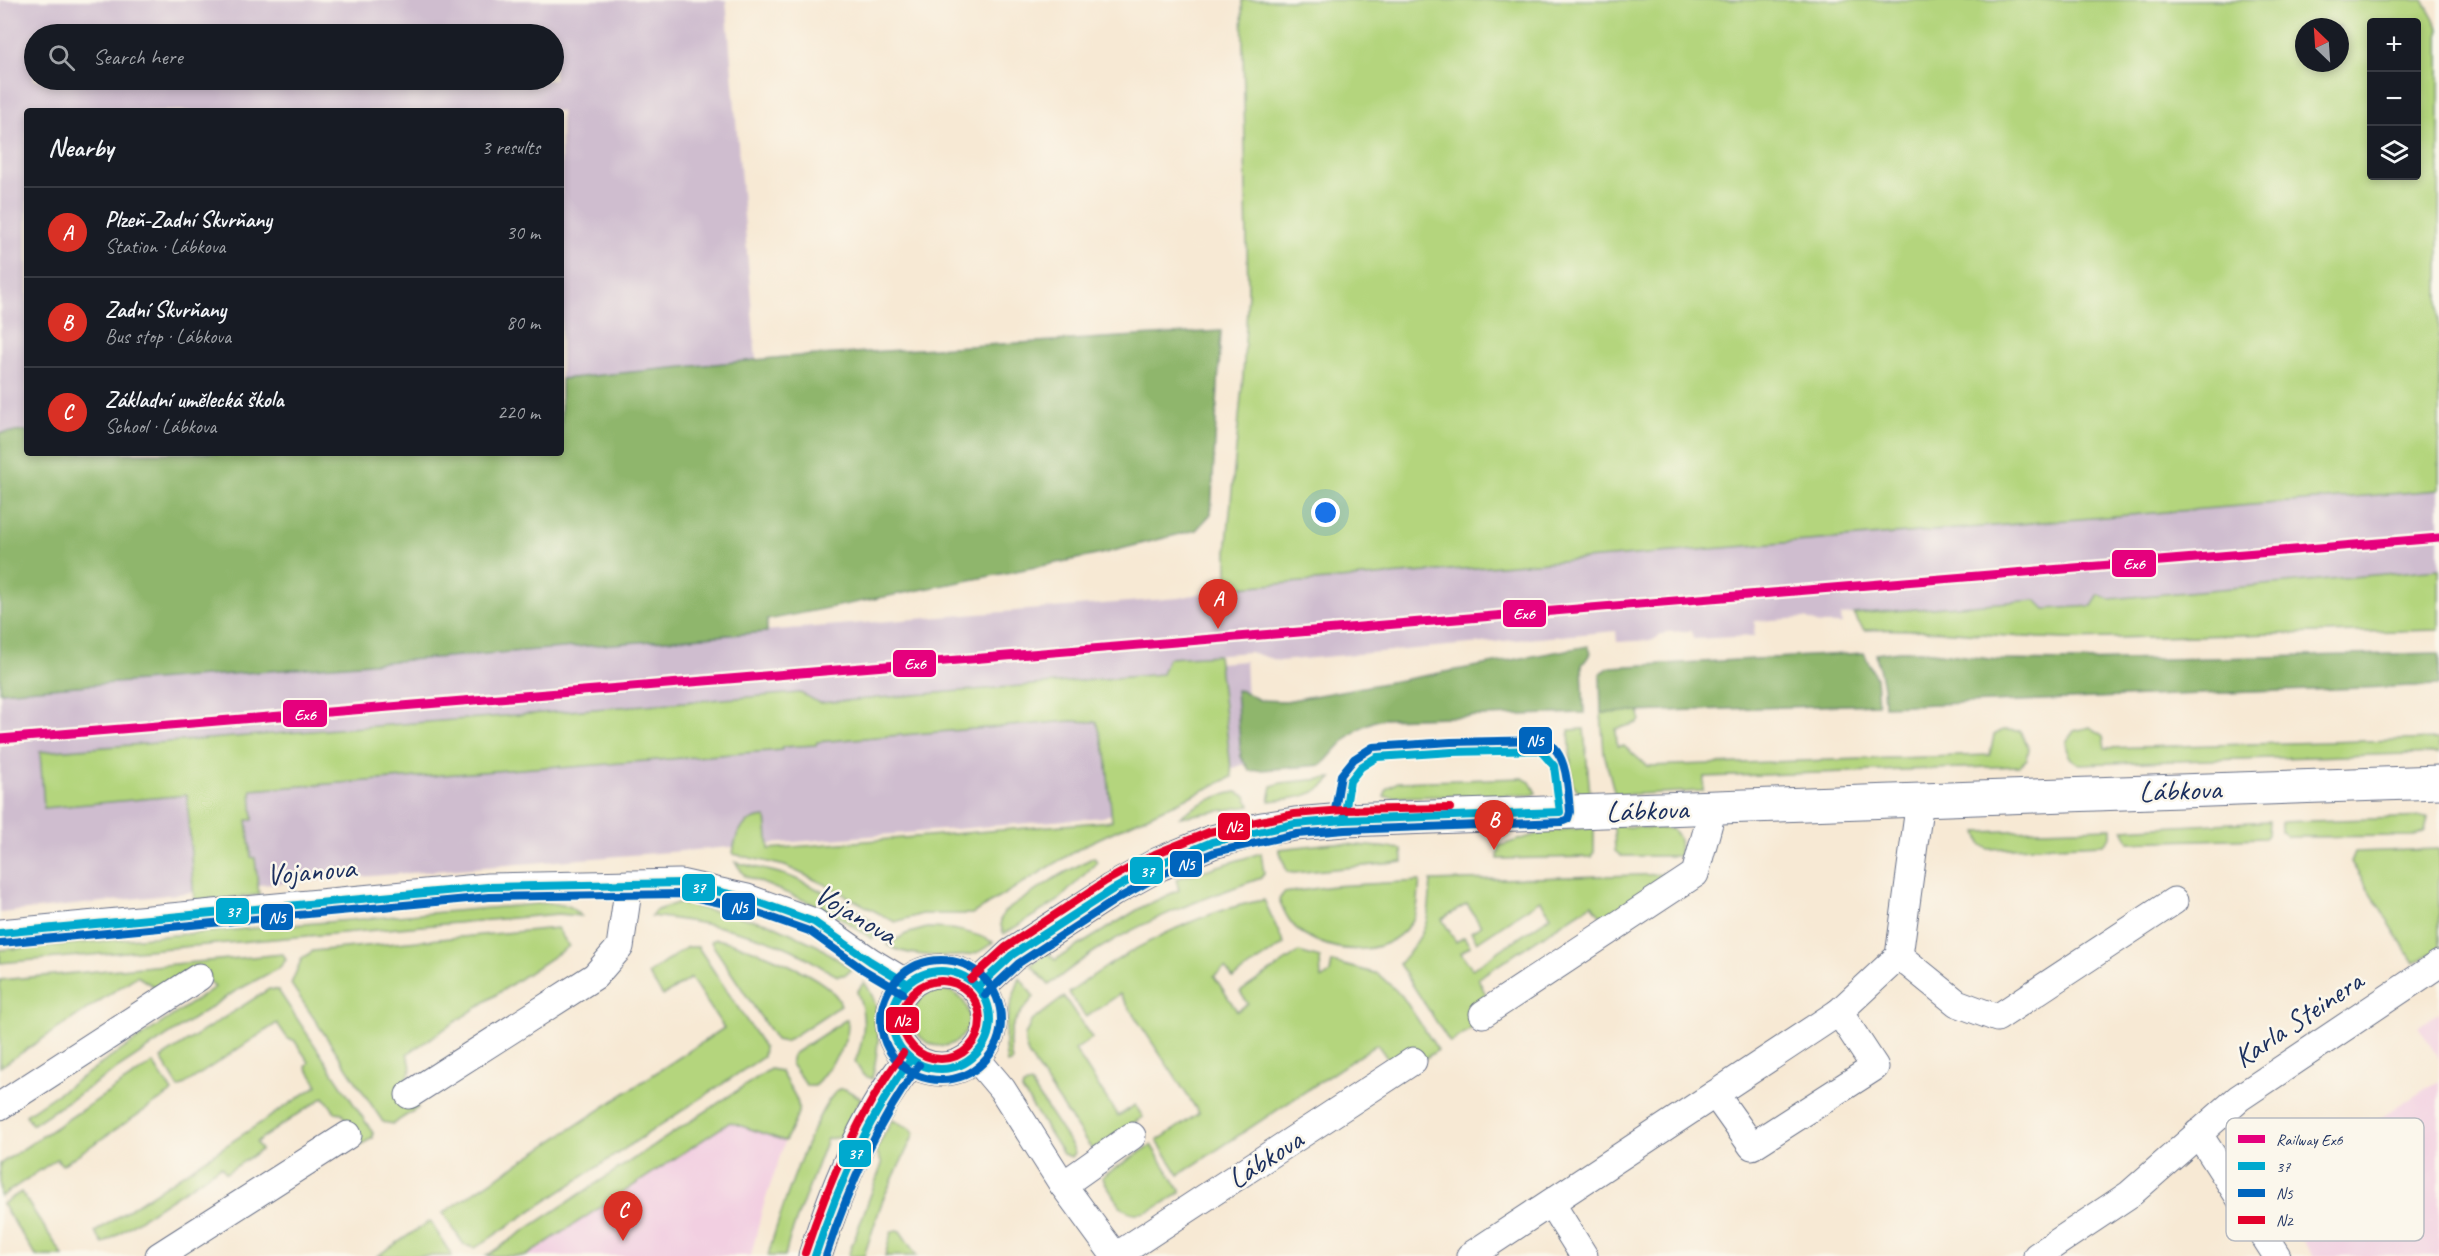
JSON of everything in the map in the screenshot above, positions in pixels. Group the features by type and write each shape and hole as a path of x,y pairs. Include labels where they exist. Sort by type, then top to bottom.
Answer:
{"street":[{"name":"Lábkova","path":"978,987 1012,955 1144,872 1212,842 1295,824 1344,820 2439,782"},
{"path":"1470,1256 1839,1012 1899,956 1920,800"},
{"name":"Lábkova","path":"1483,1014 1695,874 1713,808"},
{"name":"Vojanova","path":"0,933 488,887 680,883 747,898 814,922 908,984"},
{"path":"409,1095 595,976 620,947 628,884"},
{"path":"1899,956 1957,1003 1997,1018 2174,902"},
{"name":"Karla Steinera","path":"2037,1256 2130,1194 2239,1098 2439,964"},
{"path":"943,971 968,979 978,987 985,997 991,1022 989,1035 975,1056 955,1068 943,1070 921,1065 911,1059 897,1043 892,1022 896,1001 908,984 931,972 943,971"},
{"path":"0,1106 199,977"},
{"path":"1715,1094 1752,1146 1875,1067 1839,1012"},
{"name":"Lábkova","path":"975,1056 1002,1089 1063,1185 1116,1256 1413,1061"},
{"path":"815,1256 828,1213 856,1151 897,1077 911,1059"},
{"path":"2198,1133 2226,1177"},
{"path":"159,1256 348,1135"},
{"path":"1063,1185 1132,1136"},
{"path":"1551,1203 1584,1256"},
{"path":"2267,1241 2277,1256"}],"shaded area":[{"path":"0,0 726,0 756,360 564,379 564,108 24,108 24,431 0,433"},
{"path":"2439,490 2439,569 2108,599 2099,595 2092,606 2045,609 1937,607 1841,615 1842,624 1819,624 1805,618 1755,621 1754,636 1693,639 1692,631 1666,632 1653,640 1617,642 1616,631 1279,661 1250,652 1169,658 1177,666 1245,661 1250,762 1103,817 260,885 0,913 0,692 1179,598 1227,588"},
{"path":"2439,1012 2439,1059 2418,1026"},
{"path":"2439,1080 2439,1256 2313,1256 2303,1241 2424,1241 2424,1118 2380,1118"},
{"path":"730,1122 785,1141 762,1210 751,1256 526,1256"}],"green space":[{"path":"1242,0 2423,0 2439,29 2439,490 1227,588 1227,543 1243,376 1248,291"},
{"path":"1221,331 1211,514 1196,530 1097,555 767,620 767,632 0,692 0,433 24,431 24,456 564,456 564,379 785,357"},
{"path":"2439,569 2439,630 2071,639 1916,630 1864,630 1853,614 2036,600 2045,609 2092,606 2099,595 2110,599"},
{"path":"1588,646 1591,653 1582,665 1584,713 1382,719 1356,731 1322,765 1250,771 1241,757 1236,690 1243,691 1259,700 1286,701"},
{"path":"1924,651 1998,660 2076,661 2439,653 2439,685 1884,706 1883,686 1876,654"},
{"path":"1864,653 1876,678 1878,704 1601,713 1600,674 1610,667"},
{"path":"1218,655 1232,777 1087,844 972,914 922,914 895,922 785,866 733,854 738,833 751,820 766,817 769,849 1112,821 1106,754 1097,722 1071,721 817,742 816,745 783,747 782,750 251,790 253,820 247,820 251,857 255,858 259,895 194,901 187,795 44,808 40,752 800,693 820,703 1162,674 1168,658"},
{"path":"1639,711 1640,720 1637,723 1616,729 1617,746 1624,746 1647,766 1990,755 1994,735 2003,730 2020,731 2029,748 2027,759 2019,766 1704,777 1703,791 1615,795 1604,753 1601,713"},
{"path":"2090,727 2103,737 2105,748 2439,739 2439,753 2079,764 2069,757 2066,742 2074,731"},
{"path":"1584,729 1590,794 1580,793 1572,783 1569,730"},
{"path":"1332,778 1312,793 1295,798 1269,801 1272,786"},
{"path":"1522,778 1530,782 1536,793 1532,795 1384,797 1387,788 1398,782"},
{"path":"1236,792 1246,796 1250,806 1180,817 1206,801"},
{"path":"2428,817 2425,831 2415,836 2288,837 2281,831 2281,822"},
{"path":"2269,821 2268,835 2265,838 2129,842 2123,829"},
{"path":"1614,826 1672,829 1679,841 1679,856 1621,856 1615,851"},
{"path":"1594,827 1592,857 1498,859 1499,846 1547,831"},
{"path":"2111,828 2111,836 2104,844 1988,849 1981,844 1977,832"},
{"path":"1334,843 1402,849 1403,862 1294,873 1287,872 1279,849"},
{"path":"2439,849 2439,949 2414,963 2351,862 2355,852"},
{"path":"1261,853 1264,873 1261,878 1198,901 1136,928 1091,954 1049,985 1031,965 1047,952 1055,960 1142,907 1179,890 1176,879"},
{"path":"1094,857 1097,862 1058,901 1004,934 1001,918 1004,912 1055,878"},
{"path":"735,862 786,875 807,884 864,915 878,929 872,939 830,911 745,876"},
{"path":"1672,874 1605,918 1592,904 1478,978 1486,995 1483,1002 1482,1021 1450,1043 1399,964 1416,943 1425,927 1431,881","holes":["1540,900 1551,916 1472,969 1461,953 1470,946 1464,937 1456,942 1442,919 1467,904 1481,926 1471,932 1477,942"]},
{"path":"1420,881 1416,914 1404,931 1378,946 1362,949 1331,946 1302,933 1291,922 1279,899 1284,893 1333,886"},
{"path":"1264,900 1284,944 1233,978 1225,968 1214,976 1237,1011 1248,1004 1240,992 1299,952 1320,958 1321,979 1330,973 1332,962 1378,974 1402,996 1438,1050 1418,1063 1387,1058 1377,1044 1179,1175 1157,1141 1199,1113 1120,994 1086,1017 1069,993 1112,963 1186,924 1238,906"},
{"path":"548,903 569,906 581,916 558,914 0,963 0,950"},
{"path":"677,903 771,924 818,946 851,969 847,974 838,976 793,950 753,935 702,923 651,916 655,911"},
{"path":"557,928 569,946 407,1054 410,1070 402,1085 418,1108 393,1124 383,1122 291,984 302,958 313,951"},
{"path":"927,928 961,931 993,942 975,953 949,956 915,954 887,945 906,934"},
{"path":"717,939 767,955 806,973 835,994 841,1005 785,1042 776,1040 712,944 711,941"},
{"path":"687,947 698,947 764,1047 763,1057 475,1248 464,1245 443,1213 724,1028 691,978 663,996 648,974"},
{"path":"283,954 286,960 279,968 234,992 32,1125 26,1115 215,987 196,966 159,990 137,976 0,1067 0,980"},
{"path":"1020,978 1034,997 1013,1026 1010,1041 1012,1061 1007,1063 1005,1041 1007,1019"},
{"path":"864,982 871,993 878,1016 877,1054 872,1079 863,1075 855,1062 864,1027 857,992"},
{"path":"269,989 278,990 373,1133 373,1138 360,1145 357,1135 342,1113 335,1112 324,1097 256,1142 261,1150 226,1173 221,1166 103,1244 95,1232 318,1085 306,1067 309,1062 294,1040 288,1039 277,1023 179,1088 161,1058"},
{"path":"935,990 947,990 957,994 965,1002 969,1018 965,1034 957,1042 947,1046 935,1046 925,1042 917,1034 913,1024 913,1012 917,1002 925,994"},
{"path":"1064,997 1092,1038 1075,1050 1118,1116 1135,1105 1143,1117 1092,1150 1028,1054 1025,1044 1025,1036 1031,1022"},
{"path":"847,1019 848,1028 843,1046 815,1086 807,1086 791,1064 793,1054"},
{"path":"153,1063 172,1092 62,1165 57,1159 0,1197 0,1164"},
{"path":"770,1069 780,1071 797,1099 796,1119 785,1141 730,1122 526,1256 486,1256"},
{"path":"1031,1084 1072,1146 1075,1153 1072,1157 1063,1154 1022,1090 1023,1086"},
{"path":"840,1089 845,1089 861,1098 841,1137 827,1139 785,1256 768,1256 788,1193 809,1139 831,1098"},
{"path":"892,1120 910,1128 914,1133 883,1199 864,1256 848,1256 882,1164 876,1150"},
{"path":"1151,1145 1181,1192 1154,1209 1146,1212 1131,1212 1118,1203 1102,1177"},
{"path":"21,1192 63,1256 36,1256 2,1204"},
{"path":"430,1221 452,1256 377,1256"},
{"path":"896,1230 900,1231 917,1256 885,1256 891,1233"}],"rail line":[{"name":"Ex6","path":"0,739 2439,538"}],"transit line":[{"name":"N5","path":"985,995 1019,963 1117,899 1164,873 1215,852 1297,834 1345,830 1561,822 1568,819 1570,812 1567,781 1561,759 1549,744 1540,740 1373,747 1354,759 1341,775 1335,810"},
{"name":"37","path":"1540,750 1554,766 1560,812 1344,820 1350,781 1361,767 1377,757 1540,750"},
{"name":"N2","path":"971,979 1006,947 1106,881 1155,854 1209,832 1294,814 1344,810 1450,808"},
{"name":"37","path":"978,987 1012,955 1112,890 1159,864 1212,842 1295,824 1344,820"},
{"name":"37","path":"0,933 488,887 680,883 747,898 814,922 908,984"},
{"name":"N5","path":"1,943 489,897 679,894 744,908 809,931 864,970 903,993"},
{"name":"N5","path":"941,960 964,965 983,978 996,997 1001,1020 996,1043 983,1062 964,1075 941,1080 918,1075 899,1062 886,1043 881,1020 886,997 899,978 918,965 941,960"},
{"name":"37","path":"941,971 960,975 976,985 986,1001 990,1020 986,1039 976,1055 960,1065 941,1069 922,1065 906,1055 896,1039 892,1020 896,1001 906,985 922,975 941,971"},
{"name":"N2","path":"941,981 956,984 968,993 977,1005 980,1020 977,1035 968,1047 956,1056 941,1059 926,1056 914,1047 905,1035 902,1020 905,1005 914,993 926,984 941,981"},
{"name":"N2","path":"805,1253 846,1149 872,1100 903,1053"},
{"name":"37","path":"815,1256 855,1153 881,1105 911,1059"},
{"name":"N5","path":"826,1256 865,1157 890,1110 919,1065"}],"place":[{"name":"Plzeň-Zadní Skvrňany","path":"1218,629"},
{"name":"Zadní Skvrňany","path":"1494,850"},
{"name":"Základní umělecká škola","path":"623,1241"}]}
